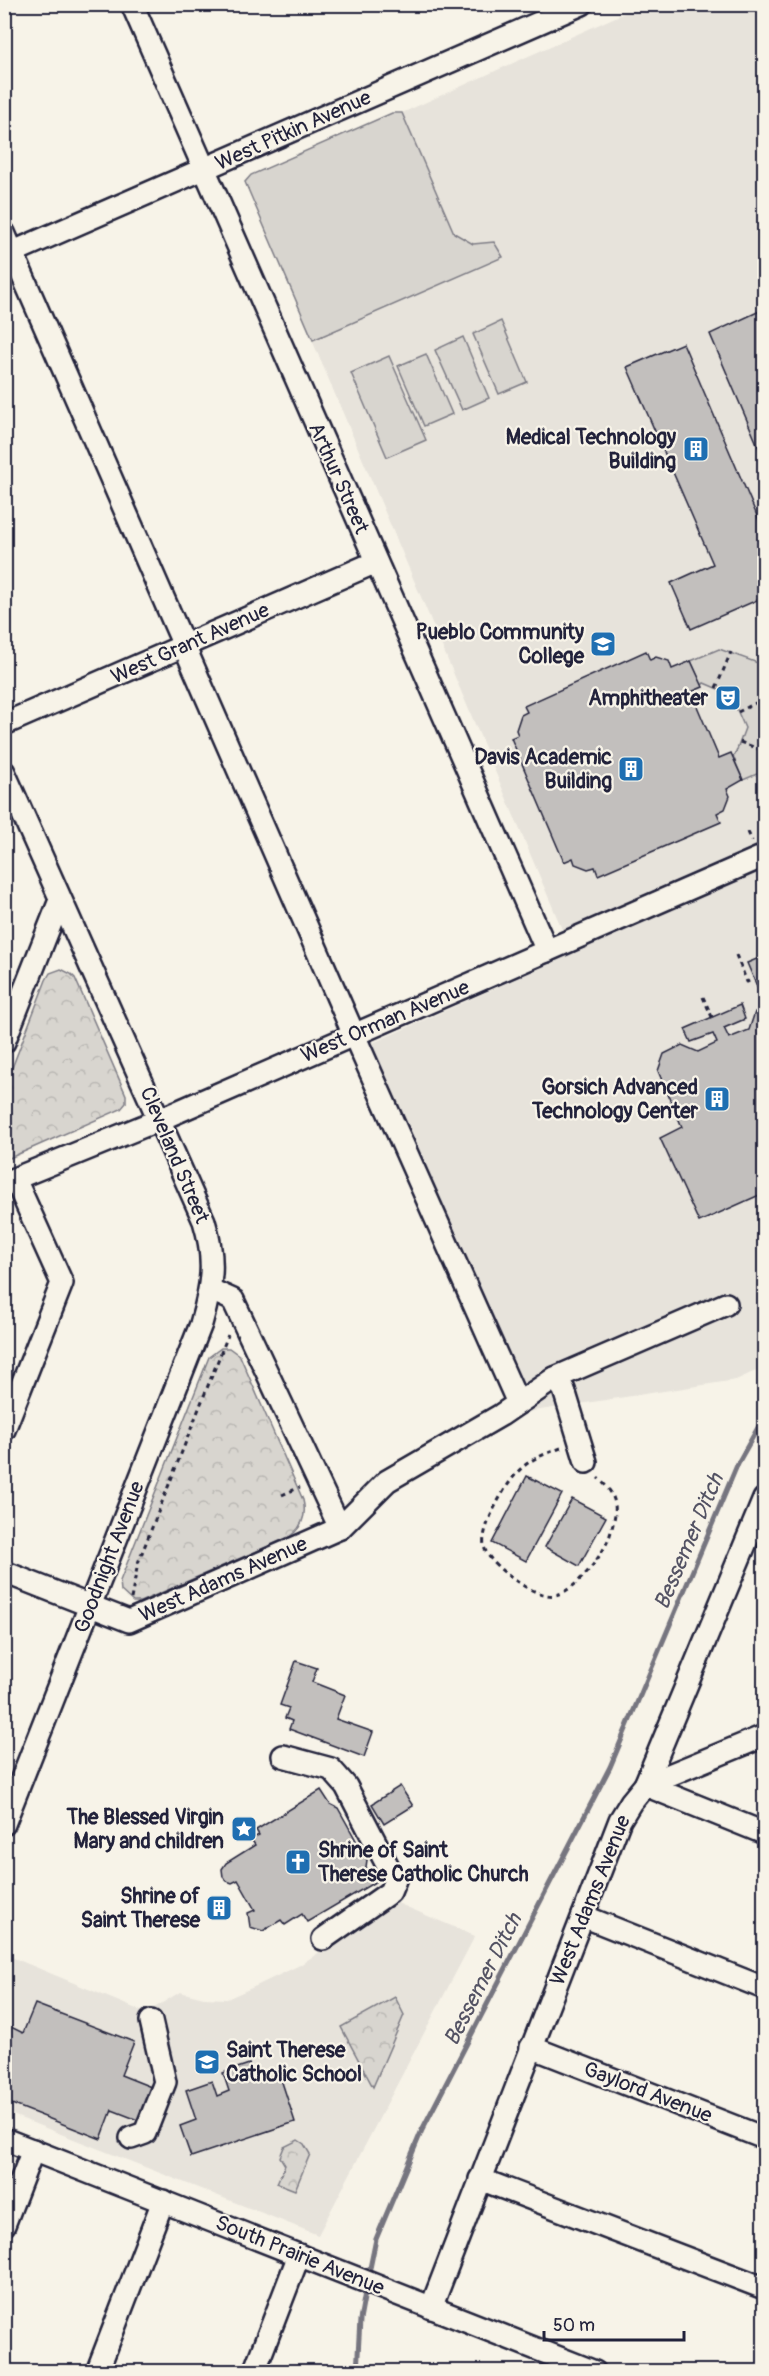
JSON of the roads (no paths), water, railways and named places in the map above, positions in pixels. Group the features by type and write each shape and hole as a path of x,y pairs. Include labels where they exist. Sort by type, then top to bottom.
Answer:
{"street":[{"name":"Arthur Street","path":"132,4 547,951"},
{"name":"West Pitkin Avenue","path":"7,247 203,170 582,4"},
{"path":"7,247 185,645 354,1035 518,1403"},
{"name":"West Grant Avenue","path":"4,724 376,562"},
{"name":"Cleveland Street","path":"4,772 204,1221 211,1243 211,1290"},
{"name":"West Orman Avenue","path":"10,1181 160,1119 765,856"},
{"path":"4,1042 60,900"},
{"path":"4,1430 62,1283 10,1181"},
{"path":"211,1290 233,1300 340,1527"},
{"name":"Goodnight Avenue","path":"4,1824 201,1324 211,1290"},
{"name":"West Adams Avenue","path":"4,1572 129,1621 340,1527 387,1481 501,1415 555,1378 726,1304"},
{"path":"555,1378 564,1390 584,1454"},
{"name":"West Adams Avenue","path":"424,2305 480,2179 620,1820 645,1785 765,1499"},
{"path":"645,1785 765,1736"},
{"path":"283,1756 331,1769 339,1777 346,1786 395,1880 390,1892 323,1939"},
{"path":"645,1785 765,1833"},
{"path":"583,1916 765,1988"},
{"path":"131,2138 145,2133 165,2082 151,2021"},
{"name":"Gaylord Avenue","path":"531,2047 765,2138"},
{"name":"South Prairie Avenue","path":"4,2139 595,2372"},
{"path":"4,2225 33,2150"},
{"path":"480,2179 765,2288"},
{"path":"97,2372 164,2201"},
{"path":"254,2372 299,2255"}],"waterway":[{"name":"Bessemer Ditch","path":"368,2278 376,2239 422,2130 610,1767 738,1463 764,1417"},
{"name":"Bessemer Ditch","path":"357,2372 360,2320 366,2287"}],"place":[{"name":"Medical Technology Building","path":"696,449"},
{"name":"Pueblo Community College","path":"603,644"},
{"name":"Amphitheater","path":"728,698"},
{"name":"Davis Academic Building","path":"631,769"},
{"name":"Gorsich Advanced Technology Center","path":"717,1099"},
{"name":"The Blessed Virgin Mary and children","path":"244,1829"},
{"name":"Shrine of Saint Therese Catholic Church","path":"298,1862"},
{"name":"Shrine of Saint Therese","path":"219,1908"},
{"name":"Saint Therese Catholic School","path":"207,2062"}]}
